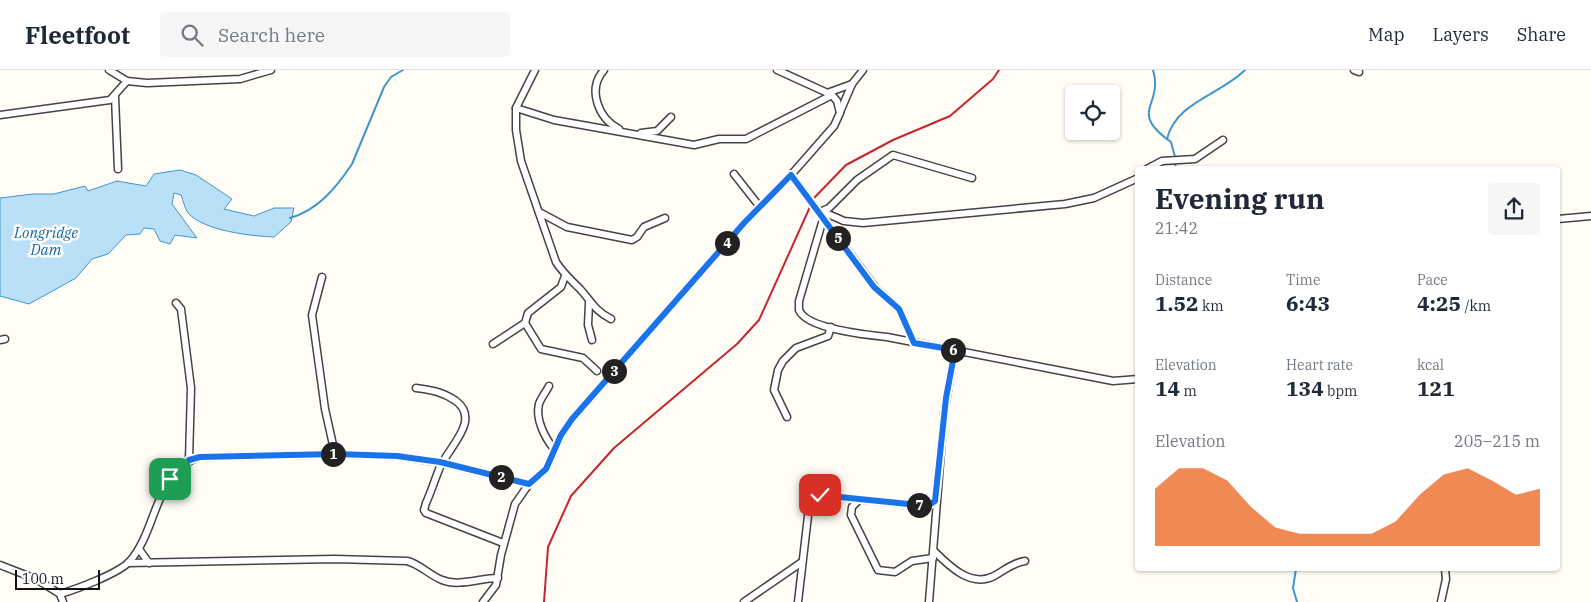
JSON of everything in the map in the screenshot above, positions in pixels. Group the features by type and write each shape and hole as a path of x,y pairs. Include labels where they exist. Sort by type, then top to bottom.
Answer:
{"street":[{"path":"109,70 127,81 155,82 240,79 271,70"},
{"path":"535,70 516,108 521,161 540,212 549,246 565,276 581,290 598,312 611,319"},
{"path":"604,70 599,75 596,87 596,100 599,111 610,124 631,133 650,132 663,127 671,117"},
{"path":"777,70 831,93 838,101 840,113"},
{"path":"483,602 492,593 498,578 514,504 529,484 546,469 554,449 572,419 834,126 852,84 863,70"},
{"path":"0,115 110,100 115,97 127,81"},
{"path":"516,108 554,120 694,145 719,139 746,139 831,93 852,84"},
{"path":"115,97 118,169"},
{"path":"1153,166 1162,161 1195,159 1223,140"},
{"path":"972,178 900,155 893,155 857,180 830,208 822,213 799,301 799,310 807,320 855,334 955,350 1113,380 1135,379"},
{"path":"734,174 760,207"},
{"path":"791,175 822,213 874,287 899,309 914,343"},
{"path":"822,213 844,221 863,223 1057,205 1094,198 1135,179"},
{"path":"540,212 567,227 632,240 637,238 644,227 665,218"},
{"path":"1560,219 1591,216"},
{"path":"493,344 525,323 528,313 562,287 565,276"},
{"path":"322,277 312,315 325,409 336,454"},
{"path":"589,302 588,325 592,340"},
{"path":"176,303 181,309 190,375 189,460"},
{"path":"525,323 541,349 576,355 588,361 597,371"},
{"path":"787,417 774,390 778,370 789,354 804,344 828,336 831,327"},
{"path":"929,602 935,501 946,398 955,350"},
{"path":"549,386 539,404 539,414 544,436 554,449"},
{"path":"416,388 439,392 465,410 464,427 443,463 424,510 426,513 504,544"},
{"path":"60,594 104,576 128,563 146,538 164,489 181,466 189,460 200,457 336,454 397,456 443,463 529,484"},
{"path":"798,602 812,498 820,495 918,505 929,505 935,501"},
{"path":"860,499 852,506 851,515 878,570 895,572 912,561 933,555 966,577 977,581 989,579 1012,564 1025,561"},
{"path":"139,549 149,563"},
{"path":"128,563 335,559 407,561 414,563 442,580 451,582 498,578"},
{"path":"744,602 802,562"},
{"path":"0,564 36,579 60,594 63,602"},
{"path":"1441,602 1446,579 1445,571"}],"water":[{"name":"Longridge Dam","path":"180,170 196,175 232,199 224,209 254,216 274,208 294,208 291,222 274,237 228,231 195,219 188,213 181,195 174,193 172,204 197,238 175,235 170,244 160,241 154,229 144,228 140,234 126,235 108,254 92,259 76,278 29,304 0,296 0,198 33,194 54,194 85,186 88,191 117,181 146,186 154,174"}],"waterway":[{"path":"290,218 318,204 340,181 352,164 384,87 391,77 403,70"},
{"path":"1153,70 1155,82 1149,115 1151,123 1171,142 1175,157"},
{"path":"1167,139 1172,126 1179,116 1200,100 1235,79 1245,70"},
{"path":"1175,162 1176,166"},
{"path":"1296,571 1293,588 1297,602"}],"railway":[{"path":"544,602 548,547 571,496 614,448 737,344 759,320 814,198 846,165 893,140 950,116 993,79 999,70"}],"route":[{"path":"170,479 189,460 200,457 336,454 425,459 529,484 546,469 561,435 572,419 744,223 791,175 824,216 874,287 899,309 914,343 955,350 944,413 940,468 935,501 929,505 918,505 820,495"}]}
